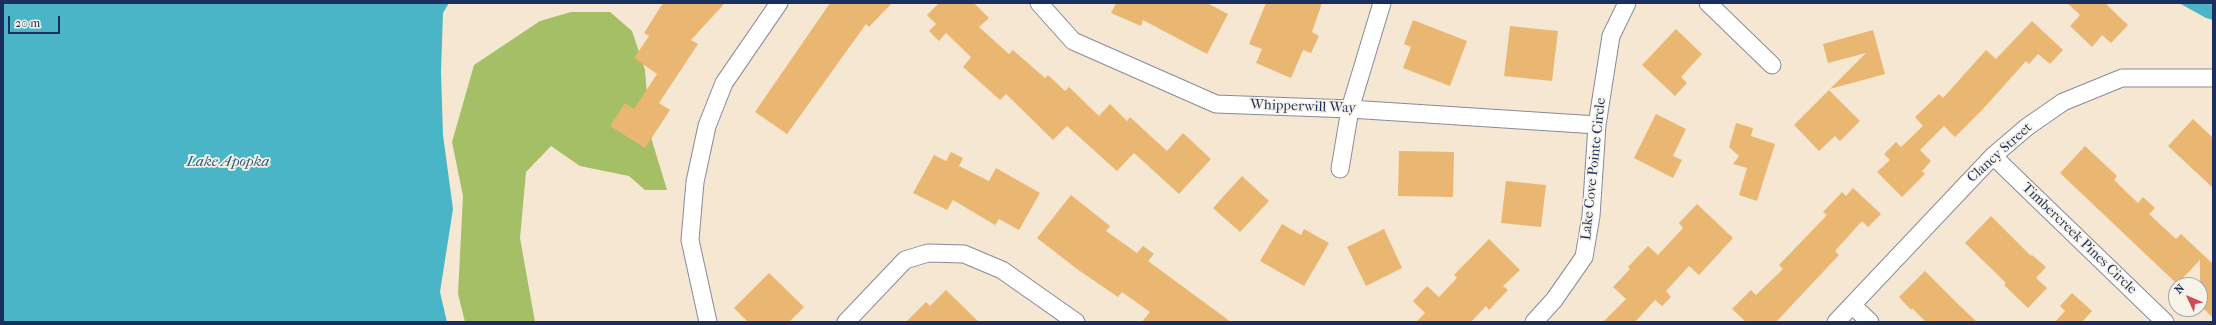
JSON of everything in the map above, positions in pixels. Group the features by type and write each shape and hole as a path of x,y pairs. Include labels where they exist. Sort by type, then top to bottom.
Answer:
{"street":[{"path":"708,322 690,240 695,182 706,126 724,83 779,3"},
{"name":"Whipperwill Way","path":"1039,3 1073,41 1216,104 1350,109 1597,125"},
{"path":"1340,168 1350,109 1382,3"},
{"name":"Lake Cove Pointe Circle","path":"1534,322 1554,300 1584,257 1591,216 1597,125 1611,36 1627,3"},
{"path":"1708,3 1772,65"},
{"name":"Clancy Street","path":"1836,322 1993,156 2027,128 2063,102 2122,78 2213,78"},
{"name":"Timbercreek Pines Circle","path":"1993,156 2165,322"},
{"path":"846,322 905,260 928,253 964,254 1002,270 1076,322"},
{"path":"1852,305 1870,322"}],"green space":[{"path":"571,12 610,12 632,31 645,70 650,134 667,190 645,190 629,176 580,166 551,146 526,172 520,238 535,322 465,322 458,294 463,196 452,142 474,65 540,21"}],"water":[{"name":"Lake Apopka","path":"3,3 449,3 443,13 441,72 443,135 453,209 440,292 447,322 3,322"},
{"path":"2179,3 2213,3 2213,20 2206,18"}],"building":[{"path":"663,3 725,3 691,40 698,44 659,103 670,110 645,148 610,126 625,103 634,109 657,74 634,58 649,36 644,33"},
{"path":"830,3 892,3 869,27 866,24 787,134 755,112"},
{"path":"939,3 974,3 989,18 979,27 1009,54 1013,50 1045,78 1048,75 1065,91 1069,87 1099,116 1110,104 1127,121 1130,117 1167,151 1183,133 1211,159 1179,194 1134,153 1117,171 1067,126 1053,140 1006,94 1000,100 963,67 971,57 946,33 939,41 929,31 936,24 927,15"},
{"path":"1116,3 1207,3 1228,14 1207,54 1143,20 1141,26 1111,13"},
{"path":"1266,3 1322,3 1312,32 1319,36 1311,53 1303,50 1291,78 1256,63 1262,49 1249,44"},
{"path":"2067,3 2105,3 2128,25 2111,43 2102,35 2092,47 2070,26 2080,15"},
{"path":"1413,20 1467,41 1450,86 1403,68 1411,47 1404,44"},
{"path":"2032,21 2063,50 2050,64 2038,54 2029,64 2026,61 1983,109 1955,137 1944,126 1920,150 1931,161 1922,171 1925,174 1902,197 1877,172 1890,160 1884,154 1896,142 1901,147 1923,126 1915,117 1939,94 1943,98 1986,50 1996,59"},
{"path":"1510,26 1558,31 1552,81 1504,76"},
{"path":"1676,29 1702,54 1681,77 1687,83 1675,96 1642,65"},
{"path":"1873,30 1885,74 1830,89 1866,53 1828,63 1823,44"},
{"path":"1829,90 1860,121 1840,141 1835,136 1819,151 1794,125"},
{"path":"1656,114 1686,129 1673,156 1682,160 1673,178 1634,158"},
{"path":"2193,119 2213,138 2213,188 2168,146"},
{"path":"1736,123 1753,128 1751,136 1775,144 1757,201 1739,195 1747,168 1733,164 1739,156 1729,147"},
{"path":"2085,146 2117,176 2114,180 2138,203 2143,197 2155,208 2149,214 2176,239 2181,234 2213,264 2213,318 2208,313 2208,277 2200,277 2200,260 2184,277 2170,277 2060,173"},
{"path":"1399,151 1454,152 1453,197 1398,196"},
{"path":"951,152 963,158 959,166 989,181 996,168 1040,193 1019,230 999,219 995,225 953,200 947,210 913,193 934,155 946,161"},
{"path":"1242,176 1269,201 1240,232 1213,208"},
{"path":"1506,181 1546,185 1541,227 1501,223"},
{"path":"1853,188 1881,214 1868,227 1862,221 1835,251 1839,255 1776,322 1746,322 1732,309 1751,290 1756,295 1783,269 1779,265 1827,215 1823,212 1842,192 1846,196"},
{"path":"1071,195 1110,226 1106,231 1137,253 1143,246 1154,254 1148,261 1231,322 1142,322 1150,312 1122,292 1118,297 1077,269 1037,238"},
{"path":"1697,204 1733,238 1699,275 1689,266 1666,291 1671,297 1662,306 1655,300 1635,322 1603,322 1626,299 1613,287 1630,269 1628,267 1648,246 1658,255 1683,228 1679,223"},
{"path":"1991,216 2031,256 2032,255 2046,267 2036,278 2047,288 2028,308 2004,285 2006,283 1965,243"},
{"path":"1282,224 1301,235 1304,229 1329,243 1304,286 1260,261"},
{"path":"1384,229 1402,268 1366,286 1347,247"},
{"path":"1489,239 1520,270 1503,286 1508,290 1489,310 1486,306 1471,322 1416,322 1425,313 1413,301 1427,286 1439,297 1457,278 1454,275"},
{"path":"1925,271 1977,322 1926,322 1912,308 1911,310 1899,297"},
{"path":"769,273 804,307 789,322 748,322 734,308"},
{"path":"946,290 979,322 906,322 926,302 930,306"},
{"path":"2072,293 2092,311 2082,322 2055,322 2065,311 2060,306"}]}
